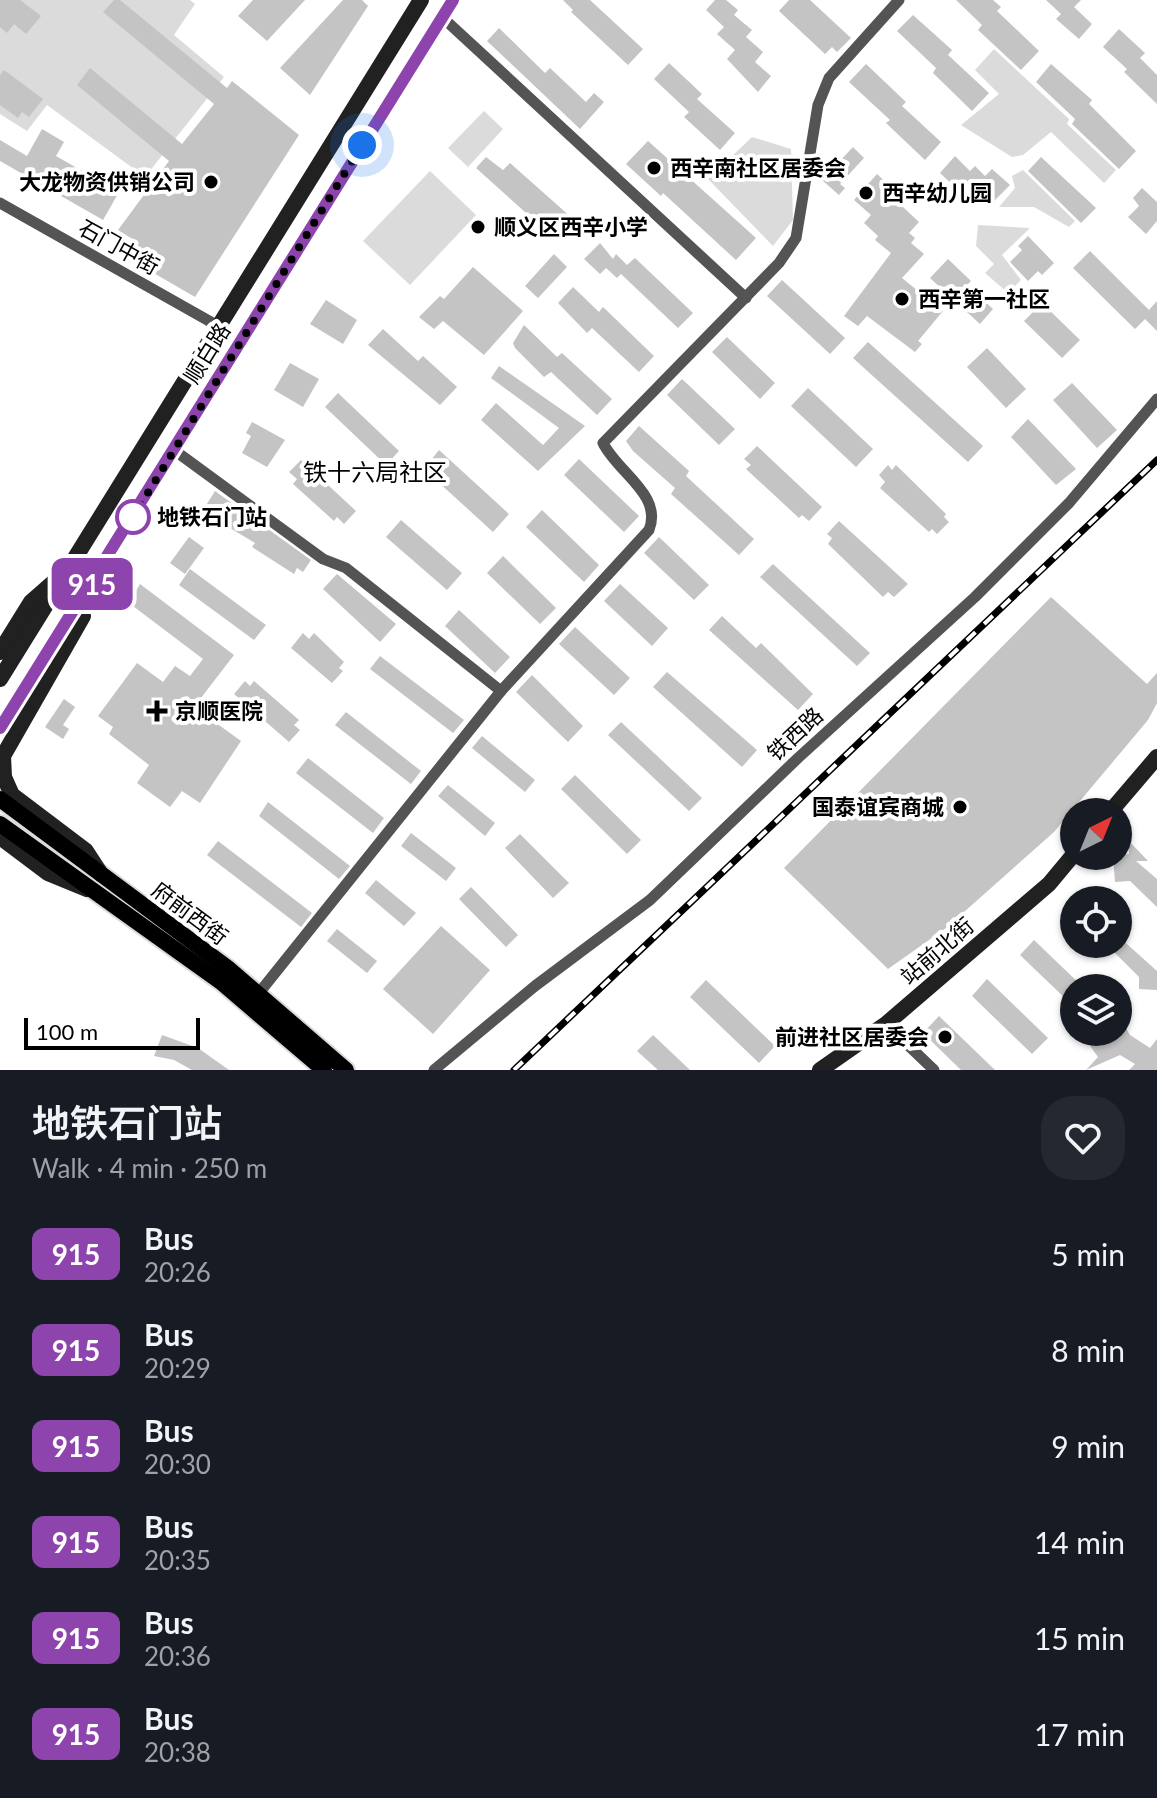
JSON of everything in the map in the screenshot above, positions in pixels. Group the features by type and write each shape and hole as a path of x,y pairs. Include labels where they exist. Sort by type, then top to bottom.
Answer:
{"main road":[{"path":"422,0 442,17"},
{"name":"顺白路","path":"0,679 422,0"},
{"name":"顺白路","path":"0,728 453,0"},
{"path":"0,652 31,602 66,571"},
{"path":"88,591 87,605 78,627 3,756 3,770 12,795 86,851 101,874"},
{"path":"1122,798 1157,757"},
{"name":"府前西街","path":"0,799 259,993 346,1070"},
{"name":"府前西街","path":"0,824 221,982 324,1070"},
{"path":"0,837 48,873 92,890"},
{"name":"站前北街","path":"820,1070 886,1024 1049,884 1061,870"}],"street":[{"path":"259,993 501,691 649,530 654,517 650,501 610,457 603,443 779,263 796,238 818,105 829,78 899,0"},
{"path":"442,17 746,298"},
{"name":"石门中街","path":"0,203 218,326"},
{"name":"铁西路","path":"434,1070 535,986 650,900 798,758 975,597 1069,503 1157,399"},
{"path":"174,450 323,559 346,568 501,691"},
{"path":"886,1024 934,1070"}],"shaded area":[{"path":"0,0 190,0 195,4 174,35 224,77 145,177 47,105 27,131 0,114"},
{"path":"994,49 1069,119 1067,124 1116,170 1104,183 1051,132 1023,155 1012,157 961,125 999,94 975,70"},
{"path":"484,111 503,129 468,167 448,148"},
{"path":"752,137 791,149 793,220 773,246 708,179"},
{"path":"1023,170 1075,221 1069,227 1034,207 999,207 1015,188 1012,176"},
{"path":"430,171 476,215 410,285 363,241"},
{"path":"978,225 1030,228 1002,255 1021,280 1008,293 985,273 994,264 976,246"}],"building":[{"path":"0,0 20,0 41,16 26,34 14,24 7,33 0,27"},
{"name":"大龙物资供销公司","path":"114,0 120,0 227,88 232,81 299,135 195,297 126,257 134,240 118,230 169,161 77,85 90,68 182,144 214,104 103,12"},
{"path":"253,0 305,0 267,41 238,16"},
{"path":"343,0 362,0 368,6 310,95 280,68"},
{"path":"563,0 590,0 643,49 628,65 571,12 573,10"},
{"path":"715,0 726,0 738,10 734,15 752,30 746,37 763,52 755,62 771,76 758,92 727,59 735,50 717,34 724,27 706,10"},
{"path":"789,0 810,0 851,38 837,52 832,47 825,54 779,11"},
{"path":"956,0 993,0 1001,7 997,11 1039,51 1021,70 978,30 982,25"},
{"path":"1046,0 1081,0 1074,7 1092,24 1079,39 1056,19 1061,14"},
{"path":"913,15 952,50 948,55 989,93 972,111 933,73 936,68 897,31"},
{"path":"499,28 545,73 550,68 586,102 594,93 604,102 580,129 487,41"},
{"path":"1119,29 1145,53 1140,58 1157,75 1157,104 1103,47"},
{"path":"669,63 702,94 697,99 735,133 720,150 684,117 689,112 654,79"},
{"path":"866,64 906,102 902,106 941,142 925,160 886,123 890,120 849,82"},
{"path":"1051,64 1092,100 1089,104 1136,151 1119,169 1072,124 1075,119 1036,82"},
{"path":"4,70 43,99 29,117 22,112 18,118 0,105 0,75"},
{"path":"42,129 64,142 56,156 119,192 103,220 0,161 0,140 27,156"},
{"path":"648,141 756,238 736,260 663,193 661,196 626,164"},
{"path":"853,147 864,158 840,184 845,188 839,195 822,180"},
{"path":"955,156 970,171 975,166 985,176 992,169 1010,185 991,204 976,190 972,194 960,183 956,188 940,173"},
{"path":"486,157 503,170 510,163 572,218 571,226 556,240 476,168"},
{"path":"1041,157 1096,208 1081,223 1028,171"},
{"path":"877,174 894,190 890,195 919,222 909,233 915,238 911,243 924,254 902,278 943,311 918,341 922,344 915,352 867,316 858,326 844,316 891,253 875,240 878,236 864,223 871,215 854,200"},
{"path":"1142,188 1157,202 1157,221 1146,234 1128,217 1139,206 1133,198"},
{"path":"1028,236 1054,263 1042,275 1038,271 1028,281 1010,262 1022,250 1018,246"},
{"path":"600,243 613,259 616,254 627,265 635,258 693,313 678,328 621,274 617,278 606,268 600,274 584,259"},
{"path":"1090,251 1149,310 1157,301 1157,331 1145,319 1135,329 1073,268"},
{"path":"554,254 567,267 538,298 525,286"},
{"path":"948,259 971,281 967,285 993,309 980,324 930,278"},
{"path":"473,267 523,311 484,355 443,321 434,329 419,317 440,296 444,299"},
{"path":"782,280 845,338 830,354 767,296"},
{"path":"573,287 599,312 603,307 654,356 639,372 592,328 587,333 558,303"},
{"path":"326,300 357,320 343,344 310,324"},
{"path":"1042,303 1080,340 1062,358 1024,321"},
{"path":"524,325 557,357 562,353 612,399 597,415 551,372 544,377 515,348 513,343"},
{"path":"383,329 418,361 423,356 457,387 440,405 368,345"},
{"path":"727,337 775,383 760,399 712,352"},
{"path":"868,342 983,446 968,462 853,358"},
{"path":"987,348 1026,389 1006,408 967,367"},
{"path":"290,363 319,379 303,407 274,390"},
{"path":"499,366 585,426 538,471 481,420 496,403 543,445 559,428 491,378"},
{"path":"682,379 735,429 719,445 667,395"},
{"path":"1072,383 1117,430 1097,448 1053,400"},
{"path":"808,388 873,449 856,467 791,406"},
{"path":"338,393 399,451 386,465 325,407"},
{"path":"1028,419 1076,469 1056,485 1011,437"},
{"path":"252,422 285,440 267,467 242,453 251,436 246,433"},
{"path":"639,426 689,471 686,476 754,539 739,555 671,494 675,488 633,451 626,441"},
{"path":"757,446 822,507 809,521 802,515 799,518 746,469 751,465 744,459"},
{"path":"439,450 509,514 493,532 424,469"},
{"path":"579,459 639,516 624,532 564,475"},
{"path":"301,460 356,511 344,524 337,517 334,521 293,484 297,479 289,472"},
{"path":"888,465 892,470 896,465 946,514 944,517 949,522 937,534 932,529 929,532 880,488 885,482 879,475"},
{"path":"215,491 311,560 303,572 297,568 294,574 252,547 255,543 210,516 213,512 205,507"},
{"path":"542,510 599,565 584,582 526,527"},
{"path":"401,520 462,573 447,590 386,537"},
{"path":"839,521 908,584 894,597 888,592 883,597 828,544 832,538 827,534"},
{"path":"189,537 204,548 185,574 170,563"},
{"path":"659,537 709,585 694,600 644,553"},
{"path":"503,556 556,608 540,624 487,573"},
{"path":"773,564 870,653 857,666 760,577"},
{"path":"190,569 266,625 254,640 179,585"},
{"path":"337,574 396,624 380,642 323,589"},
{"path":"140,584 234,655 194,707 241,741 200,803 182,791 170,807 137,783 149,765 109,734 113,727 98,716 137,663 163,682 175,666 190,676 203,659 129,603"},
{"path":"620,584 668,628 652,646 604,601"},
{"name":"国泰谊宾商城","path":"1051,597 1147,684 1157,673 1157,703 1148,720 1083,798 1060,798 1060,825 1054,832 946,928 888,969 784,868"},
{"path":"459,610 510,657 495,673 445,626"},
{"path":"722,616 756,648 761,643 813,694 798,710 709,630"},
{"path":"575,627 630,678 614,695 559,644"},
{"path":"303,633 309,639 314,633 344,662 339,668 343,671 332,683 291,648"},
{"path":"380,656 464,720 453,733 370,669"},
{"path":"667,672 757,750 742,767 653,687"},
{"path":"532,675 583,726 568,742 516,692"},
{"path":"245,681 250,686 254,681 299,720 294,725 300,730 289,742 234,694"},
{"path":"64,699 75,707 63,725 69,729 63,739 45,727"},
{"path":"346,712 421,771 411,784 335,725"},
{"path":"621,722 702,798 689,811 608,735"},
{"path":"482,736 535,780 525,792 472,748"},
{"path":"308,758 384,818 373,833 296,773"},
{"path":"575,775 641,840 627,854 561,789"},
{"path":"448,785 495,823 485,836 438,796"},
{"path":"268,802 350,866 339,879 259,816"},
{"path":"411,833 456,868 446,881 401,846"},
{"path":"520,834 569,883 553,898 505,848"},
{"path":"218,841 312,913 301,927 207,855"},
{"path":"1132,844 1148,861 1136,861 1157,879 1157,907 1130,881 1115,882 1114,870 1132,870"},
{"path":"376,880 416,913 404,926 365,893"},
{"path":"471,887 518,935 506,947 459,899"},
{"path":"441,926 490,970 433,1034 383,989"},
{"path":"337,929 377,961 367,973 327,941"},
{"path":"1034,940 1069,974 1060,974 1060,993 1020,955"},
{"path":"1132,949 1157,971 1157,990 1139,989 1139,977 1120,958 1132,958"},
{"path":"987,979 1048,1038 1032,1054 972,996"},
{"path":"706,980 775,1046 759,1063 690,997"},
{"path":"939,1016 995,1070 961,1070 923,1033"},
{"path":"162,1035 198,1048 229,1070 192,1070 174,1060 154,1056"},
{"path":"653,1035 690,1070 658,1070 637,1051"},
{"path":"1132,1036 1150,1048 1157,1039 1157,1070 1129,1070 1135,1064 1120,1055 1086,1070 1098,1057 1090,1046 1132,1046"}],"railway":[{"path":"514,1070 1157,460"}],"bus line":[{"name":"915","path":"0,728 453,0"}],"place":[{"name":"西辛南社区居委会","path":"654,168"},
{"name":"大龙物资供销公司","path":"211,182"},
{"name":"西辛幼儿园","path":"866,193"},
{"name":"顺义区西辛小学","path":"478,227"},
{"name":"西辛第一社区","path":"902,299"},
{"name":"地铁石门站","path":"133,517"},
{"name":"京顺医院","path":"157,711"},
{"name":"国泰谊宾商城","path":"960,807"},
{"name":"前进社区居委会","path":"945,1037"}],"district":[{"name":"铁十六局社区","path":"375,473"}],"route":[{"path":"133,517 362,145"}]}
